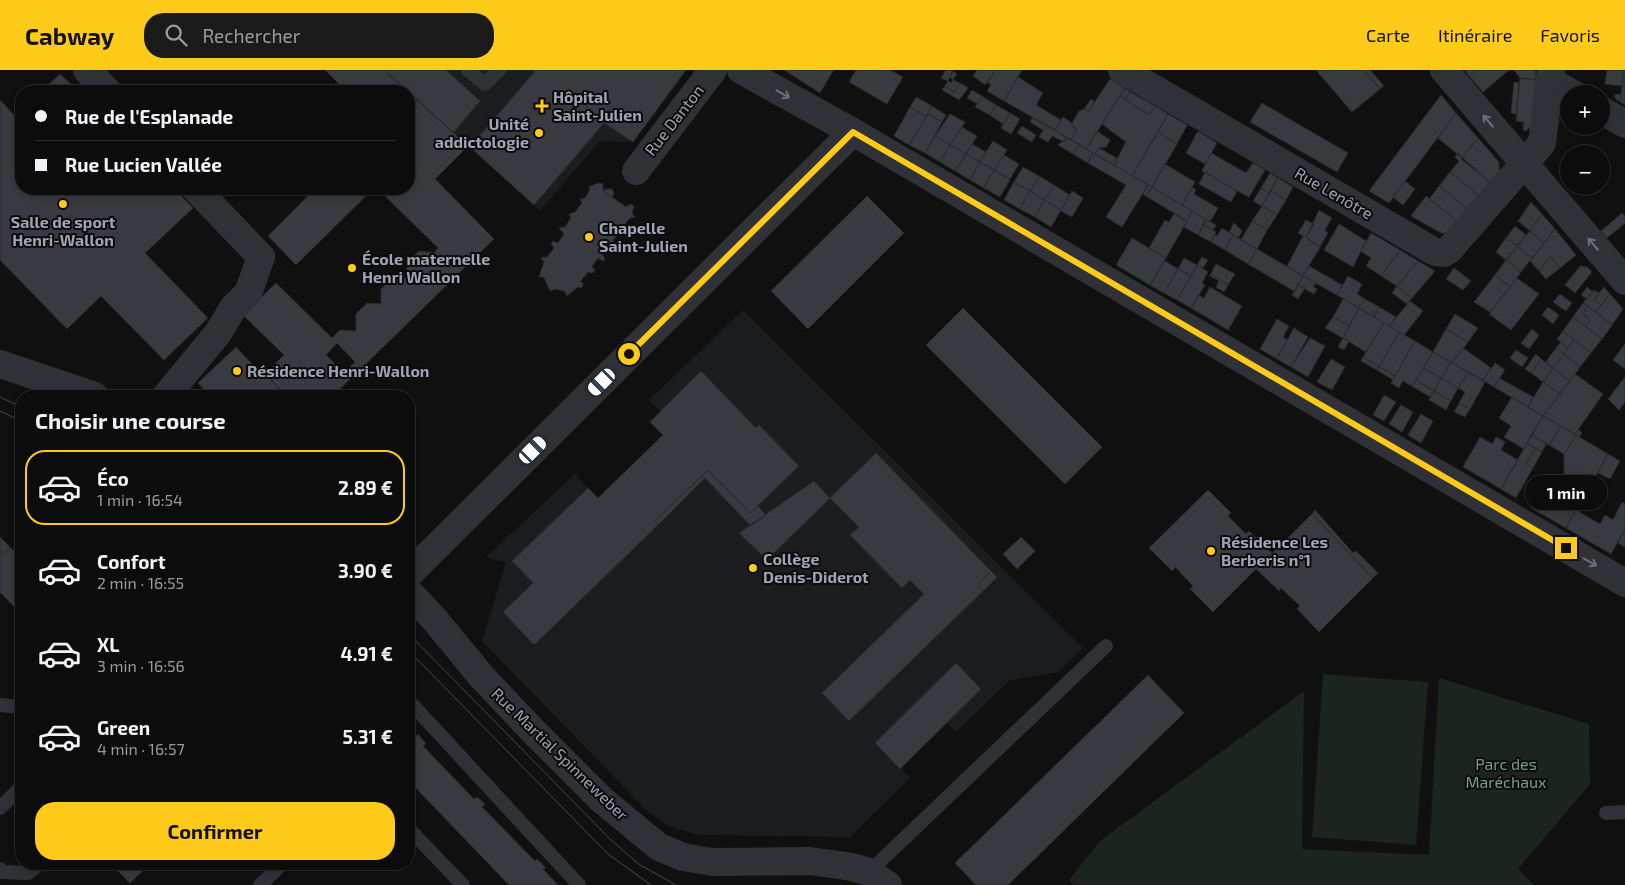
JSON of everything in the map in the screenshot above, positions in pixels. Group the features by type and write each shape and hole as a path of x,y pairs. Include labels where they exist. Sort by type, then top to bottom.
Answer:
{"street":[{"path":"87,70 101,85"},
{"name":"Rue Danton","path":"636,171 713,70"},
{"path":"741,70 853,132 1625,582"},
{"name":"Rue Lenôtre","path":"1122,70 1435,252 1449,250 1542,143 1558,81"},
{"path":"1444,70 1625,281"},
{"path":"1610,115 1625,124"},
{"path":"415,568 853,132"},
{"path":"171,390 213,340 233,308 248,293 261,256 202,195"},
{"path":"0,364 78,390"},
{"name":"Rue Martial Spinneweber","path":"415,598 482,677 602,800 659,846 683,857 713,862 810,861 852,866 879,879"}],"lane":[{"path":"468,70 485,84 499,70"},
{"path":"879,879 1106,646"},
{"path":"0,704 15,706"},
{"path":"415,707 580,885"},
{"path":"0,808 15,793"},
{"path":"1606,813 1625,812"},
{"path":"415,835 463,885"},
{"path":"0,870 2,872 28,873 32,870"},
{"path":"260,885 276,870"}],"shaded area":[{"name":"Hôpital Saint-Julien","path":"386,70 686,70 633,142 600,141 540,211 415,97 415,85 402,85"},
{"name":"Collège Denis-Diderot","path":"743,310 1083,648 1059,672 1010,680 956,732 947,723 901,768 910,778 850,837 699,835 671,827 648,812 482,641 506,562 486,557 575,474 598,498 663,435 650,422 660,411 649,400"}],"green space":[{"path":"1323,674 1428,682 1416,845 1312,837"},
{"name":"Parc des Maréchaux","path":"1439,678 1589,724 1590,784 1518,869 1534,885 1074,885 1069,880 1100,841 1304,691 1302,849 1429,855"}],"building":[{"path":"325,70 384,70 401,85 340,85"},
{"path":"384,70 446,70 480,101 453,133 415,98 415,85 400,85"},
{"name":"Hôpital Saint-Julien","path":"536,70 686,70 633,142 604,123 534,205 470,147"},
{"path":"784,70 831,70 833,71 820,93"},
{"path":"856,70 890,70 903,77 887,104 849,82"},
{"path":"946,70 953,71 948,81 941,78"},
{"path":"977,70 996,70 985,85 973,76"},
{"path":"996,70 1022,70 1004,101 987,91 991,85 987,82"},
{"path":"1316,70 1364,70 1380,89 1352,112"},
{"path":"1364,70 1370,70 1384,86 1380,89"},
{"path":"1465,70 1477,70 1469,76"},
{"path":"1477,70 1509,70 1483,92 1469,76"},
{"path":"1514,70 1535,70 1536,80 1520,78"},
{"path":"1607,70 1623,70 1622,86 1605,84"},
{"path":"1623,70 1625,70 1625,87 1622,86"},
{"path":"953,71 957,74 953,80 950,77"},
{"path":"60,74 72,85 48,85"},
{"path":"1018,77 1043,93 1036,105 1061,120 1055,130 1004,101"},
{"path":"1520,78 1536,80 1533,123 1526,131 1523,130 1524,122 1516,121"},
{"path":"1110,79 1125,88 1086,149 1071,140 1077,130 1073,127 1072,123 1079,111 1084,109 1088,112"},
{"path":"953,80 960,83 954,92 945,86 948,81 951,83"},
{"path":"1514,82 1519,83 1516,114 1511,113"},
{"path":"960,83 968,88 959,100 942,90 945,86 954,92"},
{"path":"1622,86 1625,87 1625,105 1620,102"},
{"path":"1125,88 1130,92 1125,100 1120,96"},
{"path":"972,90 982,96 977,104 967,98"},
{"path":"1130,92 1155,106 1149,115 1125,100"},
{"path":"1615,94 1621,95 1620,102 1615,98"},
{"path":"1441,95 1456,113 1389,203 1369,191"},
{"path":"982,96 996,105 990,115 975,107"},
{"path":"1120,96 1149,115 1155,106 1168,114 1132,176 1114,165 1126,142 1102,124"},
{"path":"415,97 468,146 435,179 494,239 339,390 280,390 265,374 284,355 243,315 276,283 332,338 340,330 356,331 356,314 367,303 381,304 381,289 393,278 407,278 407,262 419,251 434,253 438,248 384,195 415,195","holes":["337,343 355,362 344,373 326,355"]},
{"path":"916,97 932,106 926,117 910,107"},
{"path":"1091,99 1095,102 1088,112 1084,109"},
{"path":"0,100 15,116 15,195 180,195 193,208 145,253 208,318 164,360 101,296 67,329 0,260"},
{"path":"1262,103 1348,153 1337,172 1250,122"},
{"path":"996,105 1010,113 1003,124 990,115"},
{"path":"932,106 946,115 942,122 928,114"},
{"path":"910,107 926,117 909,145 894,136"},
{"path":"1010,113 1020,119 1011,134 1001,128"},
{"path":"1456,113 1478,138 1462,158 1438,138"},
{"path":"928,114 942,122 925,153 909,145"},
{"path":"950,114 965,122 950,145 935,136"},
{"path":"1168,114 1187,125 1177,144 1158,132"},
{"path":"1063,117 1072,123 1073,127 1077,130 1071,140 1055,130"},
{"path":"1032,118 1046,125 1043,130 1030,122"},
{"path":"1046,125 1067,138 1064,142 1052,136 1048,142 1039,137"},
{"path":"1022,126 1036,135 1032,142 1017,133"},
{"path":"962,127 977,136 966,154 950,145"},
{"path":"1097,131 1110,140 1106,147 1099,148 1095,154 1086,149"},
{"path":"1198,131 1217,143 1205,164 1186,153"},
{"path":"1158,132 1177,144 1152,187 1132,176"},
{"path":"935,136 950,145 940,162 925,153"},
{"path":"1067,138 1079,144 1073,154 1058,145"},
{"path":"1478,138 1499,162 1499,171 1490,182 1461,159"},
{"path":"993,141 1007,150 994,170 980,162"},
{"path":"972,144 986,152 980,162 966,154"},
{"path":"1079,144 1093,153 1088,163 1073,154"},
{"path":"950,145 966,154 955,171 940,162"},
{"path":"1099,148 1117,158 1114,165 1095,154"},
{"path":"1093,153 1148,185 1122,227 1106,217 1126,185 1088,163"},
{"path":"1211,153 1246,173 1253,163 1265,170 1249,197 1202,171"},
{"path":"1457,153 1490,182 1479,196 1450,172 1459,161 1455,157"},
{"path":"966,154 980,162 970,180 955,171"},
{"path":"1004,155 1019,164 1010,179 994,170"},
{"path":"980,162 994,170 984,188 970,180"},
{"path":"1165,164 1195,182 1182,205 1152,187"},
{"path":"1023,167 1039,176 1030,191 1014,182"},
{"path":"994,170 1010,180 1000,197 984,188"},
{"path":"1205,172 1237,191 1231,202 1199,184"},
{"path":"1450,172 1479,196 1468,209 1439,186"},
{"path":"1270,173 1278,178 1269,193 1261,188"},
{"path":"1039,176 1054,185 1044,200 1030,191"},
{"path":"1278,178 1293,187 1286,200 1271,191"},
{"path":"1405,181 1415,189 1403,205 1393,197"},
{"path":"1014,182 1030,191 1020,209 1004,200"},
{"name":"Chapelle Saint-Julien","path":"598,183 603,184 603,191 626,207 631,204 634,206 632,213 635,217 630,218 624,225 627,229 621,230 613,240 615,244 611,247 609,245 602,254 605,259 603,261 598,258 592,266 595,271 592,273 588,272 580,282 583,283 582,288 578,287 567,296 564,291 555,289 550,291 544,277 539,277 544,262 541,258 547,257 554,248 551,244 553,241 558,243 564,234 559,228 565,227 571,218 569,214 575,212 582,203 580,199 585,198 590,190 589,187"},
{"path":"1054,185 1070,195 1061,210 1044,200"},
{"path":"1148,185 1152,187 1146,196 1142,194"},
{"path":"1439,186 1468,209 1458,222 1429,199"},
{"path":"1152,187 1192,211 1187,221 1146,196"},
{"path":"1192,187 1196,190 1194,194 1218,208 1210,222 1182,205"},
{"path":"1261,188 1269,193 1262,206 1253,201"},
{"path":"612,189 614,193 612,197 603,191"},
{"path":"1030,191 1044,200 1035,217 1020,209"},
{"path":"1072,191 1083,198 1072,217 1061,211"},
{"path":"1271,191 1286,200 1277,215 1262,206"},
{"path":"309,195 367,195 296,265 268,236"},
{"path":"867,196 904,233 808,329 771,291"},
{"path":"1426,196 1458,222 1449,233 1441,233 1411,216"},
{"path":"1044,200 1061,210 1051,227 1035,217"},
{"path":"1531,202 1542,214 1530,231 1518,221"},
{"path":"1262,206 1277,215 1267,230 1252,221"},
{"path":"1319,210 1332,218 1325,230 1328,233 1320,247 1306,238"},
{"path":"1192,211 1206,219 1198,235 1184,227"},
{"path":"1622,213 1625,216 1625,223 1607,238 1601,231"},
{"path":"1174,214 1187,221 1166,258 1149,248 1165,220 1169,222"},
{"path":"1542,214 1555,229 1544,243 1530,231"},
{"path":"1206,219 1216,225 1213,230 1204,225"},
{"path":"1306,220 1314,224 1306,238 1320,247 1303,276 1287,266 1303,236 1298,233"},
{"path":"1252,221 1267,230 1257,249 1241,240"},
{"path":"1234,223 1242,231 1238,238 1229,232"},
{"path":"1339,224 1366,241 1353,267 1324,250"},
{"path":"1204,225 1216,232 1211,242 1198,235"},
{"path":"1515,226 1526,235 1517,246 1506,238"},
{"path":"1222,228 1233,235 1225,250 1211,242 1214,235 1217,236"},
{"path":"1555,229 1576,255 1560,268 1550,256 1539,271 1530,261"},
{"path":"1530,231 1544,243 1532,258 1517,246"},
{"path":"1371,233 1400,250 1381,276 1366,266 1371,258 1361,251"},
{"path":"1233,235 1257,249 1248,264 1225,250"},
{"path":"1132,238 1166,258 1150,285 1116,265"},
{"path":"1506,238 1517,246 1506,260 1496,252"},
{"path":"1517,246 1532,258 1521,272 1506,260"},
{"path":"1257,249 1303,276 1294,291 1248,264"},
{"path":"1400,250 1418,261 1397,286 1381,276"},
{"path":"1550,256 1560,268 1546,279 1539,271"},
{"path":"1202,257 1208,260 1203,268 1197,265"},
{"path":"1184,258 1197,265 1191,276 1178,269"},
{"path":"1506,260 1521,272 1510,287 1495,275"},
{"path":"1165,261 1178,269 1164,293 1150,285"},
{"path":"1418,261 1435,271 1412,298 1397,286"},
{"path":"1216,264 1235,274 1228,285 1211,274"},
{"path":"1197,265 1208,272 1202,283 1205,285 1191,308 1177,300"},
{"path":"1309,266 1342,285 1337,295 1303,276"},
{"path":"1580,266 1587,267 1592,272 1575,293 1565,285"},
{"path":"1454,268 1471,281 1463,290 1446,279"},
{"path":"1178,269 1191,276 1177,300 1164,293"},
{"path":"1211,274 1228,285 1224,292 1216,287 1219,281 1210,276"},
{"path":"1495,275 1510,287 1490,312 1474,302"},
{"path":"1303,276 1316,283 1313,287 1317,289 1314,294 1298,285"},
{"path":"1348,276 1362,284 1357,294 1365,299 1359,308 1337,295"},
{"path":"1517,278 1539,294 1511,330 1489,314"},
{"path":"1298,285 1305,288 1298,299 1292,295"},
{"path":"1397,286 1412,298 1407,304 1392,293"},
{"path":"1210,287 1242,306 1228,330 1191,308 1198,295 1204,298"},
{"path":"1587,287 1593,292 1587,299 1581,295"},
{"path":"1604,287 1610,294 1601,305 1594,299"},
{"path":"1594,290 1599,293 1594,299 1601,305 1596,312 1583,303"},
{"path":"1560,294 1572,303 1566,311 1553,302"},
{"path":"1610,294 1623,309 1612,325 1596,312"},
{"path":"1343,299 1359,308 1349,326 1333,317"},
{"path":"1365,299 1379,307 1374,317 1359,308"},
{"path":"1410,301 1423,311 1404,335 1389,326"},
{"path":"1583,303 1588,306 1583,314 1590,320 1585,326 1573,317"},
{"path":"1588,306 1612,325 1602,339 1585,326 1590,320 1583,314"},
{"path":"1379,307 1396,317 1389,326 1374,317"},
{"path":"1548,307 1559,315 1553,324 1542,315"},
{"path":"963,308 1102,447 1065,484 926,345"},
{"path":"1359,308 1384,323 1366,352 1343,338"},
{"path":"1455,314 1478,328 1468,342 1446,329"},
{"path":"1333,317 1349,326 1343,338 1325,328"},
{"path":"1573,317 1602,339 1591,353 1563,331"},
{"path":"1277,319 1289,326 1283,337 1287,340 1277,359 1260,349"},
{"path":"1384,323 1399,332 1379,367 1363,357"},
{"path":"1294,328 1308,337 1291,367 1277,359"},
{"path":"1446,329 1468,342 1452,363 1433,352"},
{"path":"1532,329 1539,335 1529,349 1521,343"},
{"path":"1563,331 1574,340 1568,348 1557,339"},
{"path":"1399,332 1415,341 1395,376 1379,367"},
{"path":"1310,338 1325,346 1308,377 1291,367"},
{"path":"1343,338 1349,342 1344,350 1338,347"},
{"path":"1574,340 1591,353 1580,367 1564,354"},
{"path":"1415,341 1433,352 1412,386 1403,381 1399,388 1391,383"},
{"path":"1561,342 1568,348 1564,354 1556,348"},
{"path":"1625,344 1625,369 1613,360"},
{"name":"Résidence Henri-Wallon","path":"236,347 257,369 260,367 281,390 204,390 198,383"},
{"path":"1463,348 1491,368 1483,380 1452,363"},
{"path":"1556,348 1564,354 1553,368 1546,362"},
{"path":"1516,350 1528,358 1522,367 1510,358"},
{"path":"1433,352 1451,362 1441,378 1423,368"},
{"path":"1536,354 1541,359 1531,373 1525,369"},
{"path":"1564,354 1580,367 1570,381 1553,368"},
{"path":"1363,357 1379,367 1377,370 1361,361"},
{"path":"1331,359 1345,367 1332,390 1317,382"},
{"path":"1541,359 1553,368 1543,382 1531,373"},
{"path":"1451,362 1468,372 1458,388 1441,378"},
{"path":"1495,363 1505,370 1494,387 1483,380"},
{"path":"1379,367 1395,376 1393,380 1377,370"},
{"path":"1423,368 1441,378 1434,391 1416,380"},
{"path":"1553,368 1570,381 1560,394 1543,382"},
{"path":"701,371 756,428 759,425 799,466 750,513 708,470 655,521 658,525 534,645 503,612 533,583 512,561 588,488 598,498 663,435 650,422"},
{"path":"1468,372 1485,382 1470,409 1459,403 1465,392 1458,388"},
{"path":"1575,374 1603,394 1575,434 1543,416"},
{"path":"1625,377 1625,402 1619,410 1608,399"},
{"path":"1441,378 1458,388 1451,401 1434,391"},
{"path":"1499,378 1533,397 1528,407 1494,387"},
{"path":"1416,380 1434,391 1430,397 1412,386"},
{"path":"1543,382 1560,394 1543,416 1528,407"},
{"path":"1434,391 1451,401 1446,410 1429,400"},
{"path":"1384,395 1396,402 1384,421 1373,415"},
{"path":"1512,397 1543,416 1524,449 1504,437 1511,426 1499,418"},
{"path":"1459,403 1470,409 1465,417 1454,412"},
{"path":"1401,405 1413,412 1402,432 1389,424"},
{"path":"1421,414 1433,421 1421,443 1408,435"},
{"path":"1543,416 1561,426 1549,445 1531,435"},
{"path":"1561,426 1576,435 1564,454 1549,445"},
{"path":"1578,429 1582,433 1579,437 1575,434"},
{"path":"1531,435 1546,444 1542,452 1527,443"},
{"path":"1576,435 1608,454 1586,493 1564,480 1564,454"},
{"path":"1480,437 1492,444 1496,437 1505,442 1501,450 1518,460 1501,489 1463,467"},
{"path":"1527,443 1535,448 1526,464 1533,468 1516,498 1501,489"},
{"path":"1535,448 1542,452 1533,468 1526,464"},
{"path":"876,453 991,571 977,585 983,591 849,721 822,693 924,594 910,580 902,588 850,535 859,527 830,498"},
{"path":"1608,454 1620,461 1610,479 1598,473"},
{"path":"708,470 750,513 758,506 766,515 751,526 705,478 658,525 655,521"},
{"path":"814,481 830,498 767,560 739,533"},
{"path":"1578,488 1586,493 1566,528 1531,508 1542,490 1569,503"},
{"name":"Résidence Les Berberis n°1","path":"1208,490 1231,513 1228,516 1246,534 1249,531 1272,553 1213,612 1190,589 1193,586 1175,567 1172,571 1149,548"},
{"path":"1622,502 1625,504 1625,529 1611,554 1566,528 1576,510 1600,524 1605,515 1613,520"},
{"path":"1315,510 1353,553 1356,551 1378,573 1373,578 1312,514"},
{"path":"1312,514 1373,578 1319,632 1297,609 1300,606 1281,588 1279,591 1256,569"},
{"path":"1625,529 1625,547 1618,543"},
{"path":"0,537 10,547 0,556"},
{"path":"1021,537 1035,551 1017,569 1003,554"},
{"path":"10,547 15,552 15,608 0,594 0,556"},
{"path":"991,571 997,577 983,591 977,585"},
{"path":"956,663 981,689 900,769 875,743"},
{"path":"1148,675 1184,713 1008,885 976,885 955,863"},
{"path":"418,734 426,744 423,746 474,799 477,797 485,804 482,807 535,861 537,859 546,868 543,869 558,885 509,885 415,787 415,738"},
{"path":"117,870 144,870 130,883"}],"tram line":[{"path":"0,397 15,404"},
{"path":"0,411 15,418"},
{"path":"415,640 611,840 640,865 676,885"},
{"path":"415,657 608,854 651,885"}],"place":[{"name":"Hôpital Saint-Julien","path":"542,106"},
{"name":"Unité addictologie","path":"539,133"},
{"name":"Salle de sport Henri-Wallon","path":"63,204"},
{"name":"Chapelle Saint-Julien","path":"589,237"},
{"name":"École maternelle Henri Wallon","path":"352,268"},
{"name":"Résidence Henri-Wallon","path":"237,371"},
{"name":"Résidence Les Berberis n°1","path":"1211,551"},
{"name":"Collège Denis-Diderot","path":"753,568"}],"route":[{"path":"629,354 853,132 1566,548"}]}
